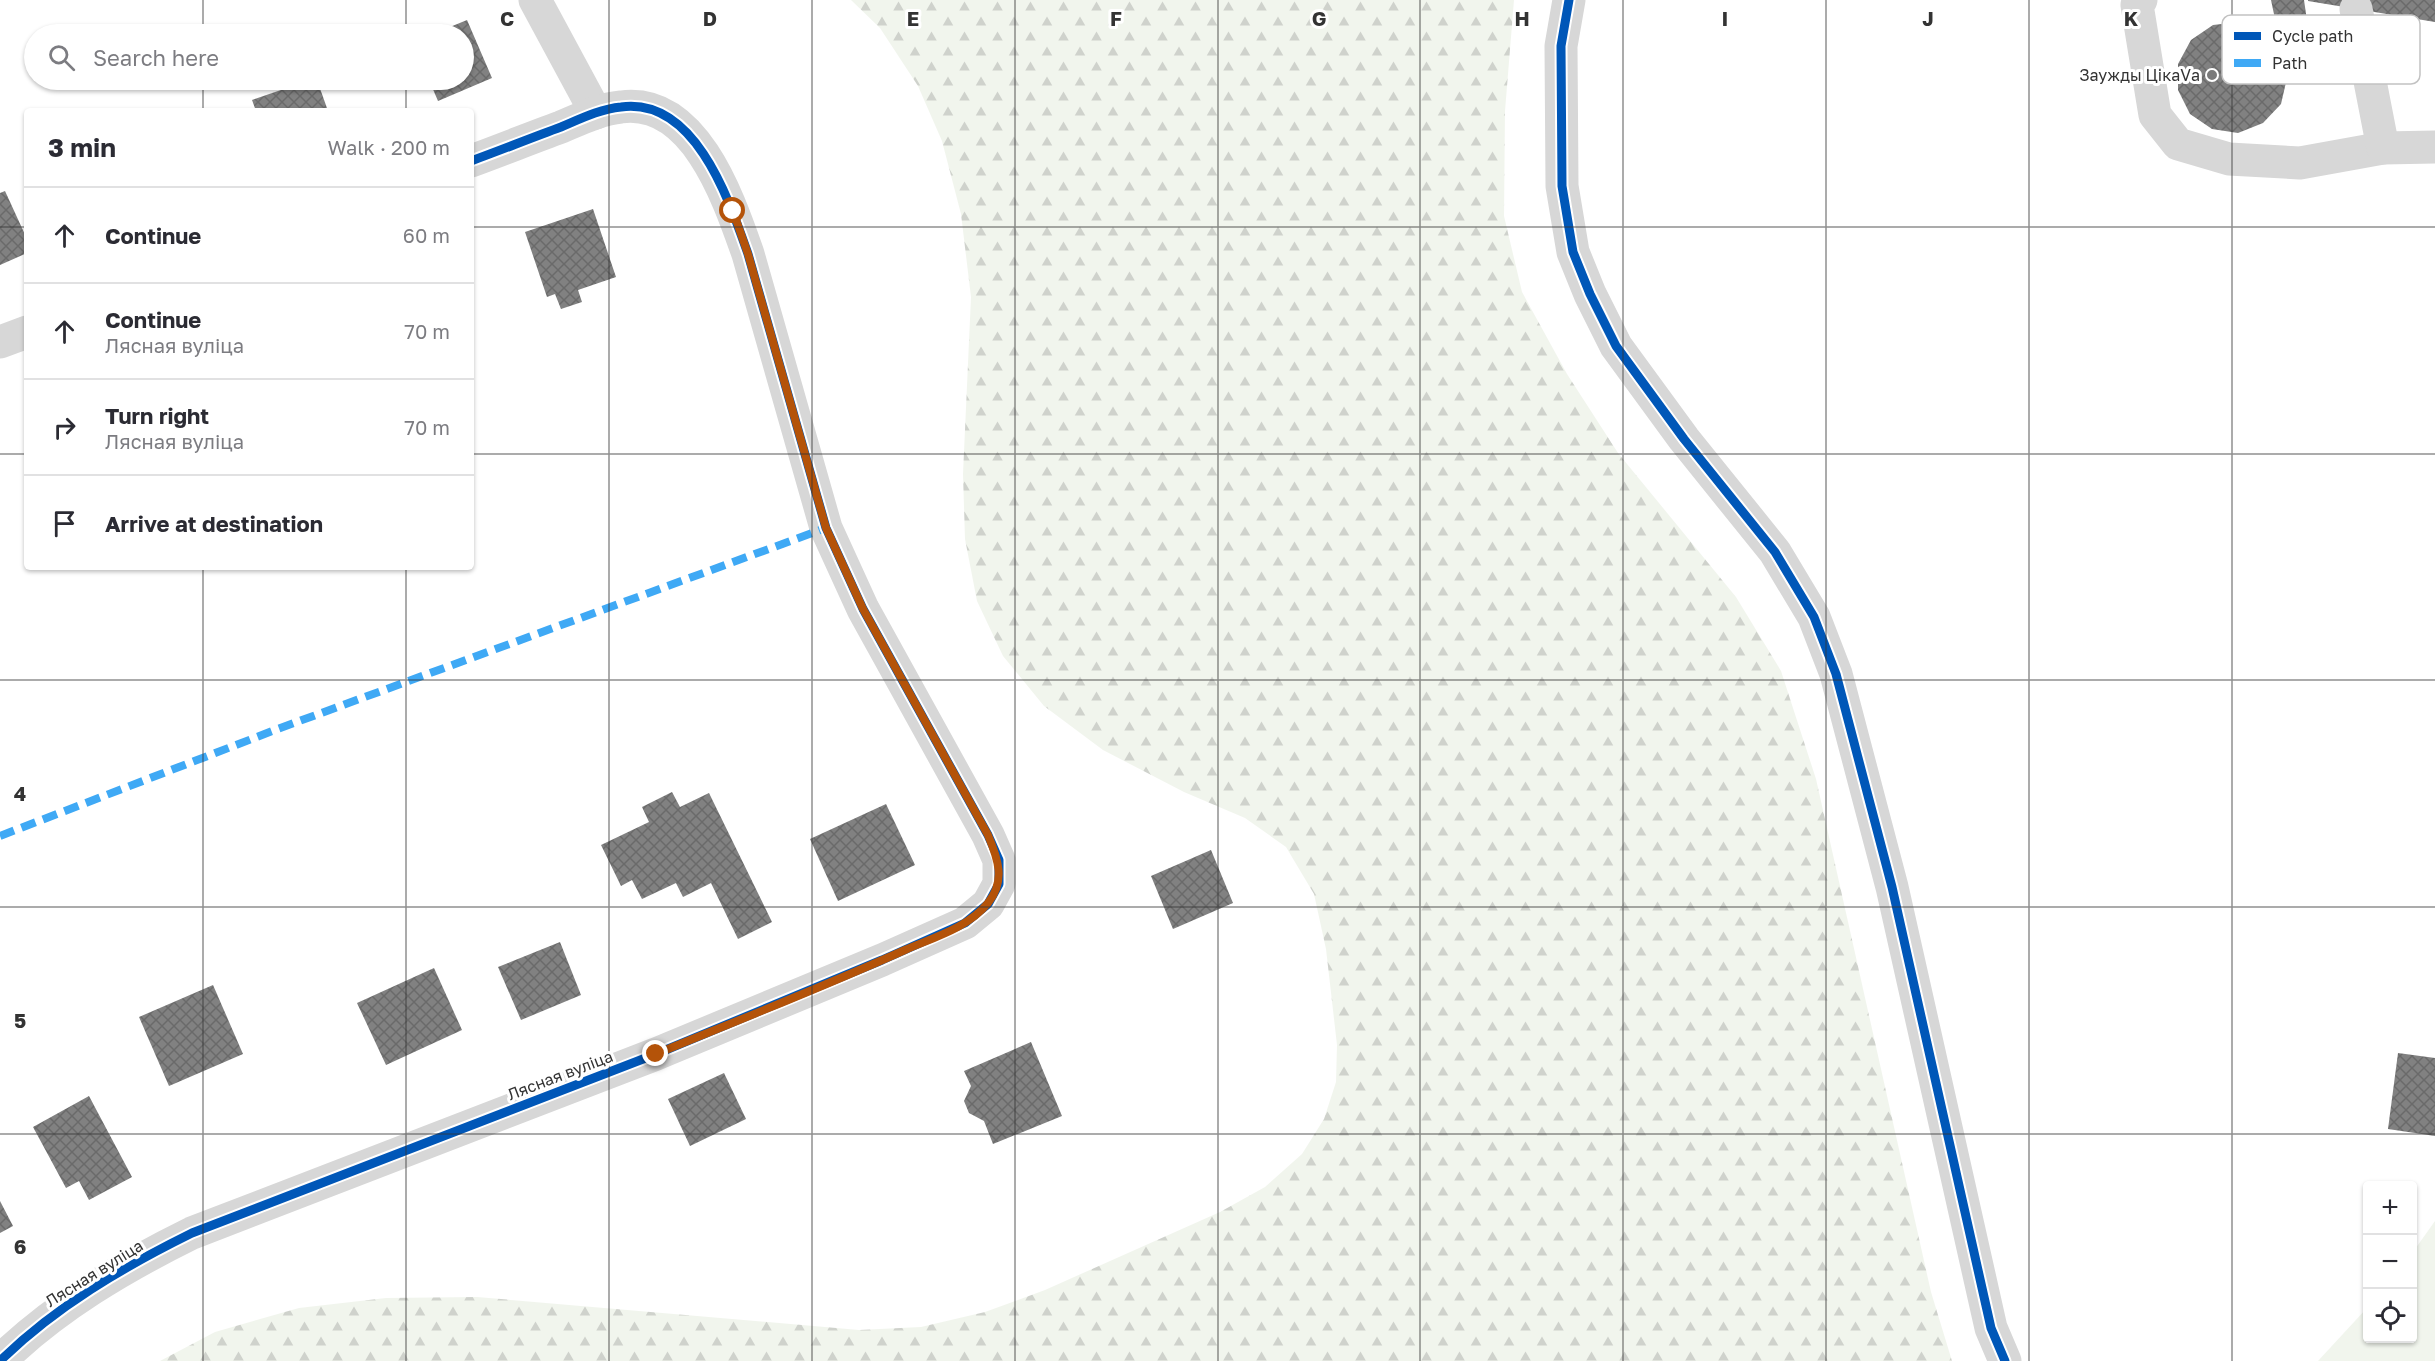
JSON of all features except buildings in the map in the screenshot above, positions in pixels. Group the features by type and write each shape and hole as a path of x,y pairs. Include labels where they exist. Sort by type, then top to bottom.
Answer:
{"street":[{"path":"535,0 596,113"},
{"path":"1569,0 1561,46 1562,186 1573,252 1590,294 1616,346 1684,440 1775,552 1814,617 1822,636 1836,674 1892,886 1991,1328 2005,1361"},
{"path":"2140,0 2137,5 2155,115 2178,144 2229,159 2301,163 2383,148 2435,147"},
{"path":"2356,9 2357,15"},
{"path":"2371,84 2383,148"},
{"name":"Лясная вуліца","path":"0,1360 27,1335 133,1262 192,1233 667,1050 882,960 965,923 988,904 999,884 999,860 954,771 863,609 826,528 748,254 733,211 717,176 683,129 666,116 648,108 622,106 596,113 474,160"},
{"path":"0,342 24,333"}],"green space":[{"path":"851,0 1514,0 1505,111 1504,216 1522,292 1567,374 1618,453 1736,597 1781,671 1816,779 1931,1292 1952,1361 160,1361 215,1332 299,1308 386,1298 477,1297 859,1330 921,1327 985,1312 1045,1290 1220,1212 1265,1187 1302,1154 1324,1119 1336,1082 1337,1045 1326,949 1314,894 1286,847 1245,818 1184,792 1103,750 1044,706 1003,656 977,601 965,539 963,474 971,297 961,214 942,141 918,86 880,28"},
{"path":"2435,1221 2435,1361 2318,1361 2363,1312 2363,1343 2417,1343 2417,1246"}],"marked path":[{"path":"0,836 275,730 826,528"}],"cycle path":[{"path":"1569,0 1561,46 1562,186 1573,252 1590,294 1616,346 1684,439 1775,552 1814,617 1836,674 1892,887 1991,1328 2005,1361"},
{"path":"0,1361 21,1341 67,1306 115,1274 192,1233 656,1054 882,960 965,923 988,904 999,884 999,860 988,835 863,609 826,528 748,254 731,207 705,156 689,135 669,118 647,108 621,107 590,115 474,160"}],"place":[{"name":"Заужды ЦікаVа","path":"2212,75"}],"route":[{"path":"656,1054 965,923 988,904 999,884 999,860 988,835 863,609 826,528 748,254 733,211"}]}
